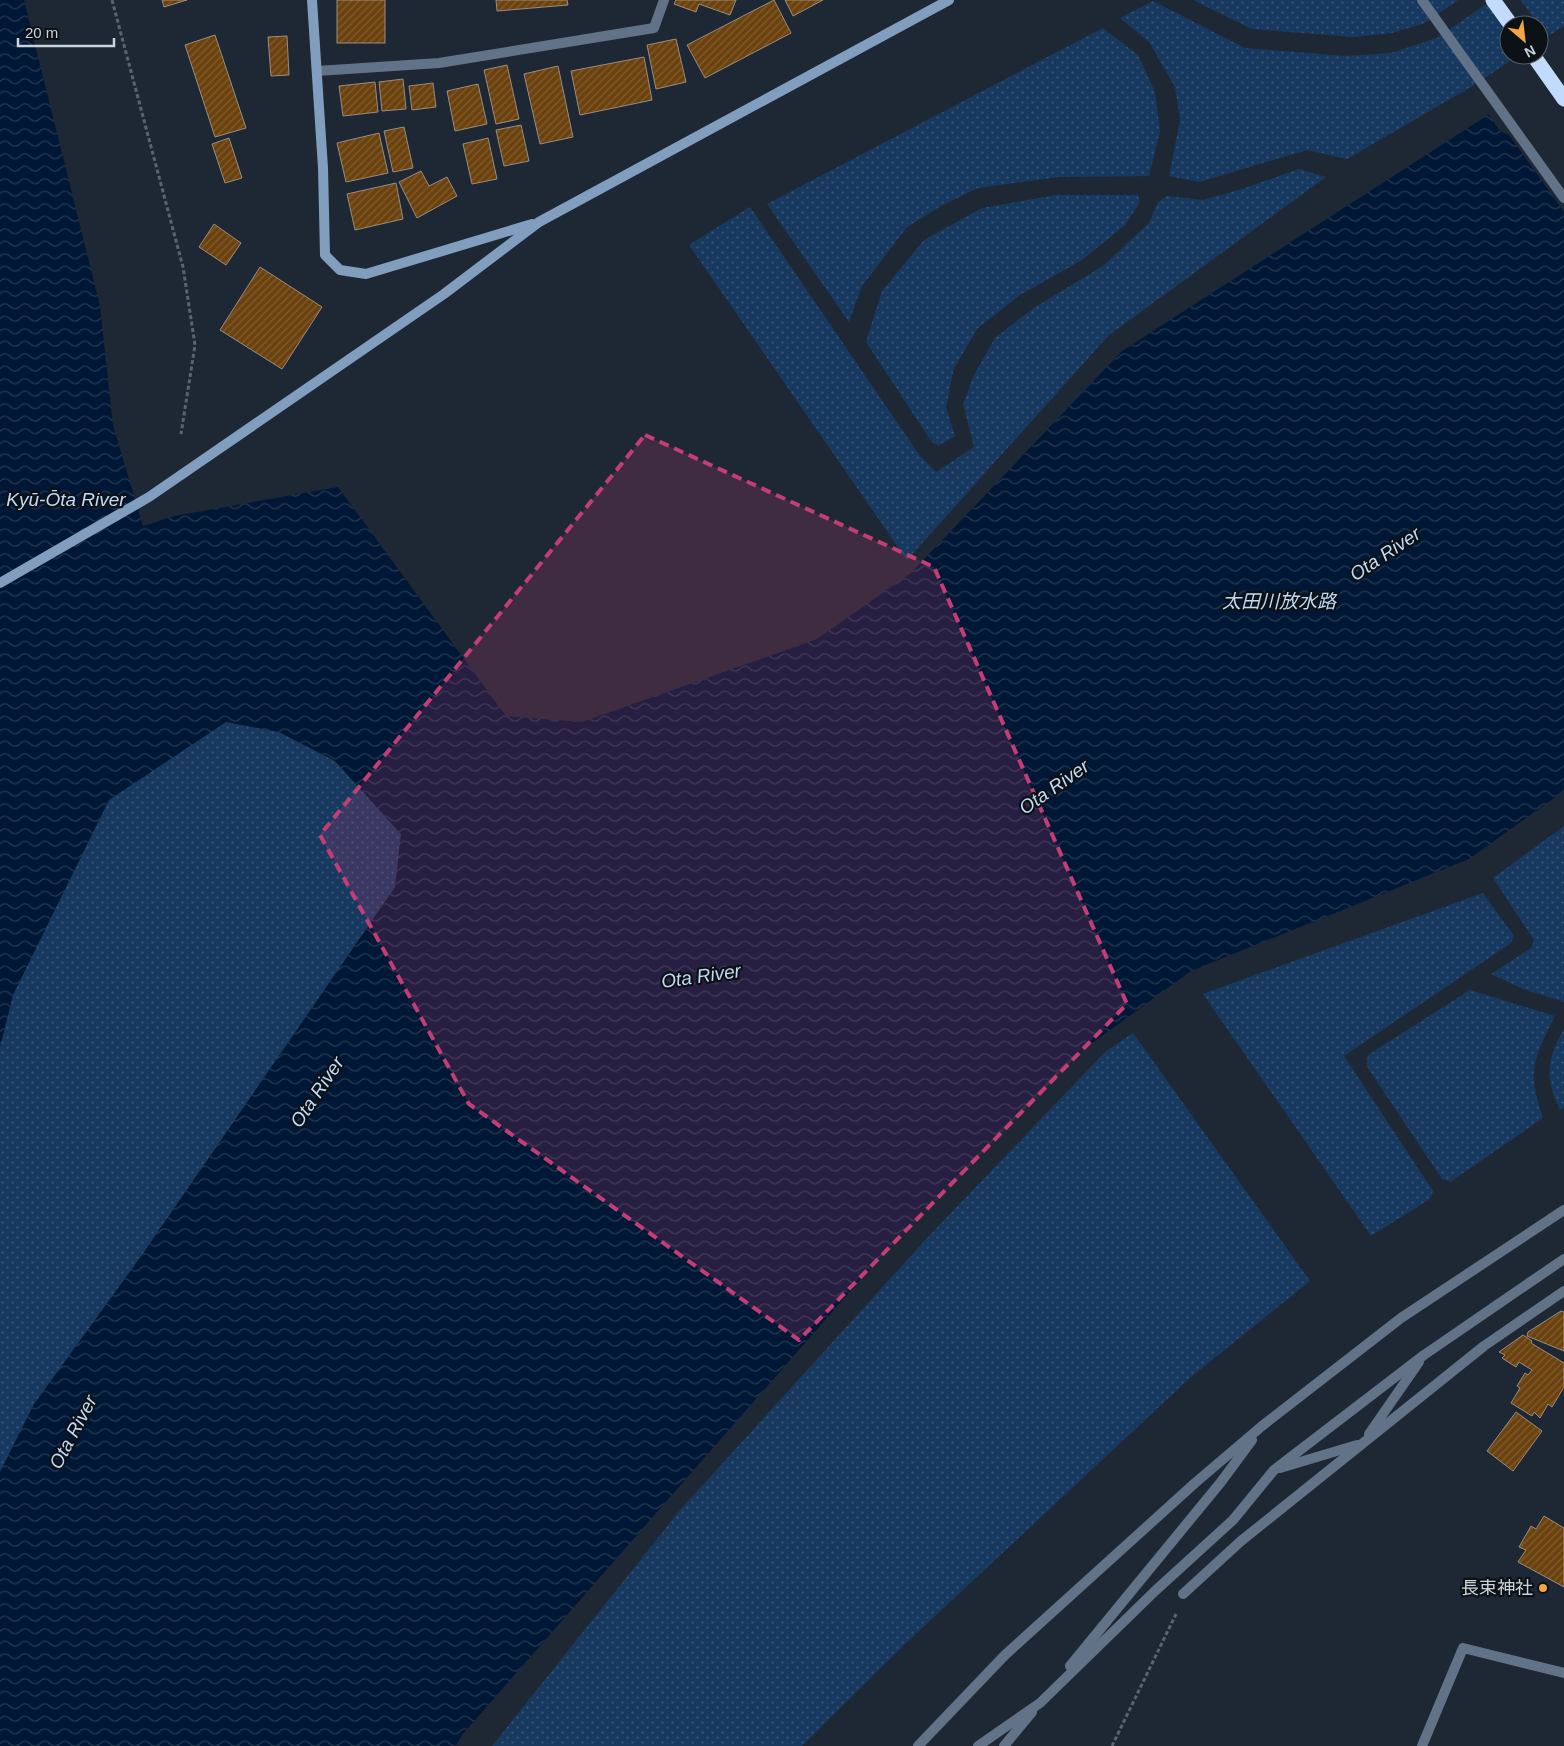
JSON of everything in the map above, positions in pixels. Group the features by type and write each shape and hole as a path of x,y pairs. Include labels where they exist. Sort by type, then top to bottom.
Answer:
{"highway":[{"path":"1493,0 1504,15"},
{"path":"1539,65 1564,99"}],"street":[{"path":"312,0 325,255 340,270 366,274 539,222"},
{"path":"317,71 439,63 654,28 664,0"},
{"path":"0,583 149,497 444,294 539,222 949,0"},
{"path":"1422,0 1564,198"},
{"path":"918,1746 1005,1655 1195,1483 1262,1426 1401,1318 1564,1210"},
{"path":"978,1746 1040,1703 1155,1591 1234,1520 1274,1470 1424,1354 1564,1259"},
{"path":"1183,1594 1241,1541 1484,1346 1564,1291"},
{"path":"1274,1470 1361,1444 1424,1354"},
{"path":"1004,1746 1221,1482 1262,1426"},
{"path":"1422,1746 1463,1648 1564,1673"}],"path":[{"path":"112,0 183,267 194,344 180,434"},
{"path":"1112,1746 1177,1613"}],"highlighted area":[{"path":"645,435 934,567 1127,1004 799,1340 469,1104 320,835"}],"shaded area":[{"path":"1193,0 1458,0 1425,23 1392,33 1353,37 1252,29"},
{"path":"1521,0 1564,0 1564,26 1549,36 1549,15 1532,15"},
{"path":"1153,1 1245,48 1346,56 1391,53 1437,38 1491,1 1501,15 1499,15 1499,65 1504,65 1476,84 1347,159 1307,150 1199,182 1169,176 1180,120 1175,87 1149,42 1120,18"},
{"path":"1103,28 1138,55 1155,92 1160,131 1149,176 1059,177 978,188 941,206 907,227 862,286 849,322 767,204"},
{"path":"1299,169 1326,177 1109,335 907,560 689,245 750,207 920,456 936,472 974,447 963,404 974,375 995,338 1032,309 1103,266 1149,223 1158,202 1167,196 1203,200 1242,189"},
{"path":"1057,195 1138,195 1140,202 1125,225 1082,260 1020,295 978,328 954,368 946,407 955,436 938,446 931,441 866,342 882,291 924,240 982,208"},
{"path":"226,722 279,732 335,761 401,834 396,887 142,1255 35,1404 0,1472 0,1047 13,995 109,799"},
{"path":"1564,826 1564,1002 1523,989 1491,974 1531,948 1534,940 1493,878"},
{"path":"1483,893 1514,936 1511,943 1344,1056 1433,1191 1430,1199 1371,1236 1203,994"},
{"path":"1470,990 1555,1016 1537,1055 1535,1066 1535,1088 1543,1118 1450,1182 1442,1179 1366,1065 1368,1055"},
{"path":"1564,1029 1564,1107 1560,1110 1552,1089 1550,1070 1554,1050"},
{"path":"1133,1033 1310,1281 1191,1377 905,1644 802,1746 492,1746 681,1509 929,1236 1105,1052"}],"water":[{"path":"0,0 24,0 100,306 113,425 143,526 174,516 338,487 506,716 582,722 817,639 911,573 1122,351 1533,86 1564,63 1564,791 1469,859 1191,971 1065,1063 875,1263 462,1735 456,1746 0,1746 0,1472 34,1404 142,1255 395,887 401,834 335,761 279,732 226,722 109,800 13,995 0,1047"}],"pier":[{"path":"1564,61 1564,212 1509,135 1500,131 1487,112"}],"building":[{"path":"162,0 187,0 164,7"},
{"path":"337,0 385,0 385,43 337,43"},
{"path":"496,0 567,0 568,5 497,11"},
{"path":"676,0 736,0 730,15 699,4 696,12 674,4"},
{"path":"774,0 791,33 705,78 687,45"},
{"path":"785,0 823,0 793,16"},
{"path":"215,35 246,128 215,137 185,45"},
{"path":"287,36 289,75 271,76 268,37"},
{"path":"676,39 686,82 656,89 647,45"},
{"path":"644,57 652,100 580,115 571,71"},
{"path":"507,65 519,119 496,124 484,70"},
{"path":"558,66 573,137 540,144 524,74"},
{"path":"403,79 406,109 382,111 379,82"},
{"path":"375,82 378,112 343,116 339,86"},
{"path":"433,83 436,107 412,110 409,86"},
{"path":"478,84 487,124 455,131 447,91"},
{"path":"521,125 529,161 504,166 496,130"},
{"path":"404,127 413,168 393,172 384,131"},
{"path":"379,133 388,173 346,182 337,143"},
{"path":"229,138 242,178 225,183 212,144"},
{"path":"488,138 497,179 472,184 463,144"},
{"path":"421,171 429,186 447,177 457,196 417,218 399,182"},
{"path":"396,183 403,219 355,230 347,194"},
{"path":"214,224 241,243 226,265 199,247"},
{"path":"260,267 322,307 282,369 220,330"},
{"path":"1561,1311 1564,1312 1564,1351 1527,1336 1528,1332"},
{"path":"1523,1335 1532,1341 1531,1343 1564,1363 1564,1387 1552,1407 1548,1404 1540,1418 1534,1412 1532,1416 1511,1403 1520,1388 1517,1386 1525,1373 1528,1375 1532,1370 1519,1362 1516,1367 1502,1358 1505,1355 1499,1352"},
{"path":"1516,1412 1542,1431 1513,1471 1487,1451"},
{"path":"1544,1516 1564,1528 1564,1587 1518,1562 1526,1550 1519,1547 1531,1526 1536,1529"}],"place":[{"name":"長束神社","path":"1543,1588"}],"water label":[{"name":"Kyū-Ōta River","path":"66,499"},
{"name":"Ota River","path":"1385,554"},
{"name":"太田川放水路","path":"1279,601"},
{"name":"Ota River","path":"1054,787"},
{"name":"Ota River","path":"701,976"},
{"name":"Ota River","path":"317,1092"},
{"name":"Ota River","path":"73,1432"}]}
